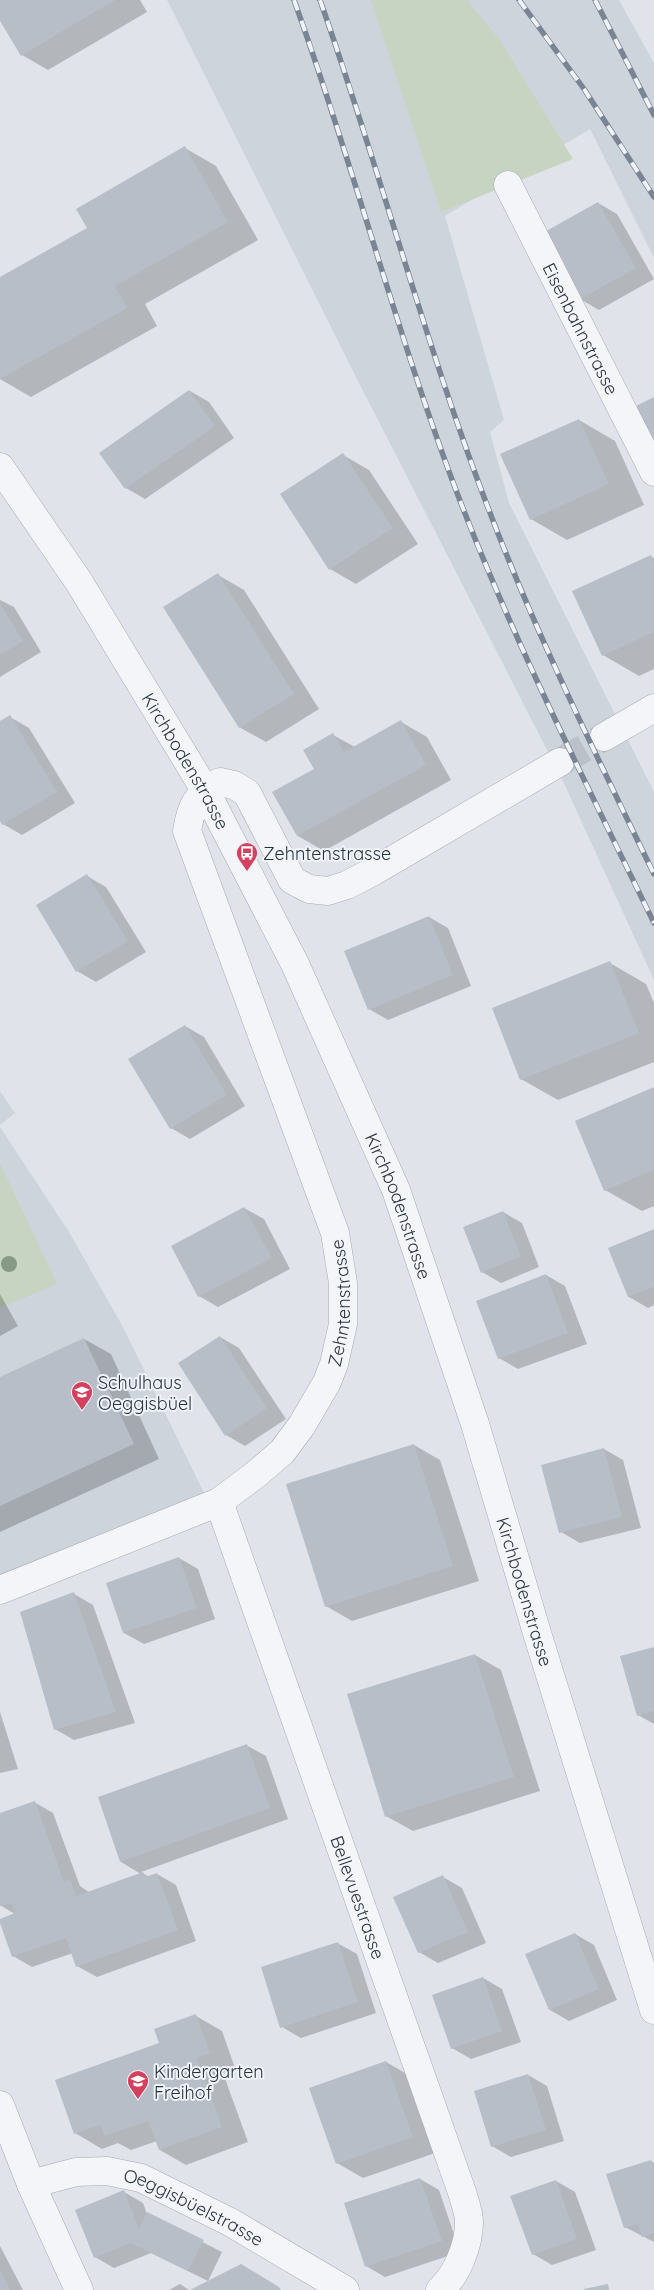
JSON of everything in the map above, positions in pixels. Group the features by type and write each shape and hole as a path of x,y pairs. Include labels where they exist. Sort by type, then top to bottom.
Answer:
{"street":[{"name":"Eisenbahnstrasse","path":"508,185 654,472"},
{"name":"Kirchbodenstrasse","path":"0,468 78,582 205,790 295,964 396,1190 475,1424 540,1643 654,2010"},
{"path":"604,738 654,708"},
{"path":"205,790 220,782 234,785 247,793 292,880 309,889 328,890 347,885 374,871 560,762"},
{"name":"Zehntenstrasse","path":"0,1590 219,1502 282,1452 302,1425 327,1382 334,1364 343,1324 343,1282 335,1233 187,832 190,812 205,790"},
{"name":"Bellevuestrasse","path":"219,1502 463,2195 469,2221 466,2244 457,2266 440,2290"},
{"path":"0,2105 31,2184 77,2289"},
{"name":"Oeggisbüelstrasse","path":"31,2184 76,2172 107,2171 141,2178 230,2222 344,2290"}],"shaded area":[{"path":"167,0 619,0 654,63 654,258 590,129 445,216 504,420 490,432 509,503 654,792 654,980 562,779 360,385"},
{"path":"0,1091 15,1113 0,1125"},
{"name":"Schulhaus Oeggisbüel","path":"0,1127 69,1232 123,1327 205,1495 0,1576"}],"green space":[{"path":"371,0 467,0 499,39 573,159 441,212"},
{"path":"0,1163 57,1284 0,1308"}],"building":[{"path":"0,0 115,0 21,56 0,21"},
{"path":"185,146 228,222 115,286 127,308 0,379 0,277 87,228 76,209"},
{"path":"598,202 636,268 579,300 541,234"},
{"path":"189,390 215,426 125,489 99,453"},
{"path":"654,397 654,446 636,406"},
{"path":"579,419 609,484 530,520 500,454"},
{"path":"343,453 393,528 329,570 280,494"},
{"path":"651,555 654,562 654,632 602,656 572,591"},
{"path":"218,573 294,694 239,728 163,607"},
{"path":"0,604 23,641 0,655"},
{"path":"10,715 57,792 2,825 0,821 0,721"},
{"path":"401,720 426,765 297,836 272,792 314,769 303,750 333,733 344,752"},
{"path":"87,874 128,941 76,972 36,905"},
{"path":"429,916 453,975 368,1010 344,951"},
{"path":"610,961 639,1033 520,1080 492,1008"},
{"path":"185,1025 227,1095 170,1129 128,1059"},
{"path":"654,1087 654,1170 604,1191 575,1121"},
{"path":"244,1207 272,1258 198,1297 171,1246"},
{"path":"503,1211 521,1256 481,1273 463,1227"},
{"path":"654,1229 654,1287 628,1297 608,1248"},
{"path":"546,1274 568,1333 498,1359 476,1301"},
{"path":"220,1336 267,1408 225,1436 178,1363"},
{"name":"Schulhaus Oeggisbüel","path":"84,1338 134,1444 0,1506 0,1377"},
{"path":"414,1444 453,1566 325,1607 286,1484"},
{"path":"604,1448 622,1517 559,1533 541,1465"},
{"path":"179,1557 197,1608 123,1633 106,1583"},
{"path":"74,1592 116,1712 54,1730 20,1612"},
{"path":"654,1647 654,1711 637,1716 620,1656"},
{"path":"475,1654 514,1777 385,1817 347,1694"},
{"path":"247,1744 270,1808 120,1862 98,1797"},
{"path":"35,1801 64,1882 70,1879 76,1896 143,1872 145,1877 157,1873 178,1930 76,1967 66,1938 12,1957 0,1923 0,1919 15,1913 11,1903 0,1906 0,1813"},
{"path":"443,1875 468,1932 418,1953 393,1897"},
{"path":"575,1933 599,1989 549,2010 525,1954"},
{"path":"338,1942 358,2002 280,2028 261,1967"},
{"path":"483,1977 502,2031 451,2049 432,1995"},
{"name":"Kindergarten Freihof","path":"196,2014 210,2053 197,2058 222,2127 159,2150 148,2121 104,2136 100,2125 74,2134 55,2080 159,2043 154,2029"},
{"path":"386,2061 413,2137 336,2164 309,2088"},
{"path":"528,2074 546,2130 491,2147 474,2091"},
{"path":"651,2160 654,2168 654,2233 642,2237 638,2224 624,2228 606,2174"},
{"path":"420,2178 442,2241 365,2267 344,2203"},
{"path":"556,2180 577,2239 532,2255 510,2196"},
{"path":"124,2190 139,2229 147,2212 204,2240 188,2271 131,2243 94,2258 75,2210"},
{"path":"241,2264 281,2290 190,2290"},
{"path":"0,2271 10,2290 0,2290"},
{"path":"608,2284 609,2290 584,2290 584,2289"}],"tunnel":[{"path":"560,762 604,737"}],"railway":[{"path":"294,0 419,384 464,511 485,564 531,667 654,923"},
{"path":"320,0 342,63 422,317 487,505 545,646 654,874"},
{"path":"519,0 584,89 654,197"},
{"path":"595,0 654,115"}],"place":[{"name":"Zehntenstrasse","path":"247,872"},
{"name":"Schulhaus Oeggisbüel","path":"82,1411"},
{"name":"Kindergarten Freihof","path":"138,2100"}]}
